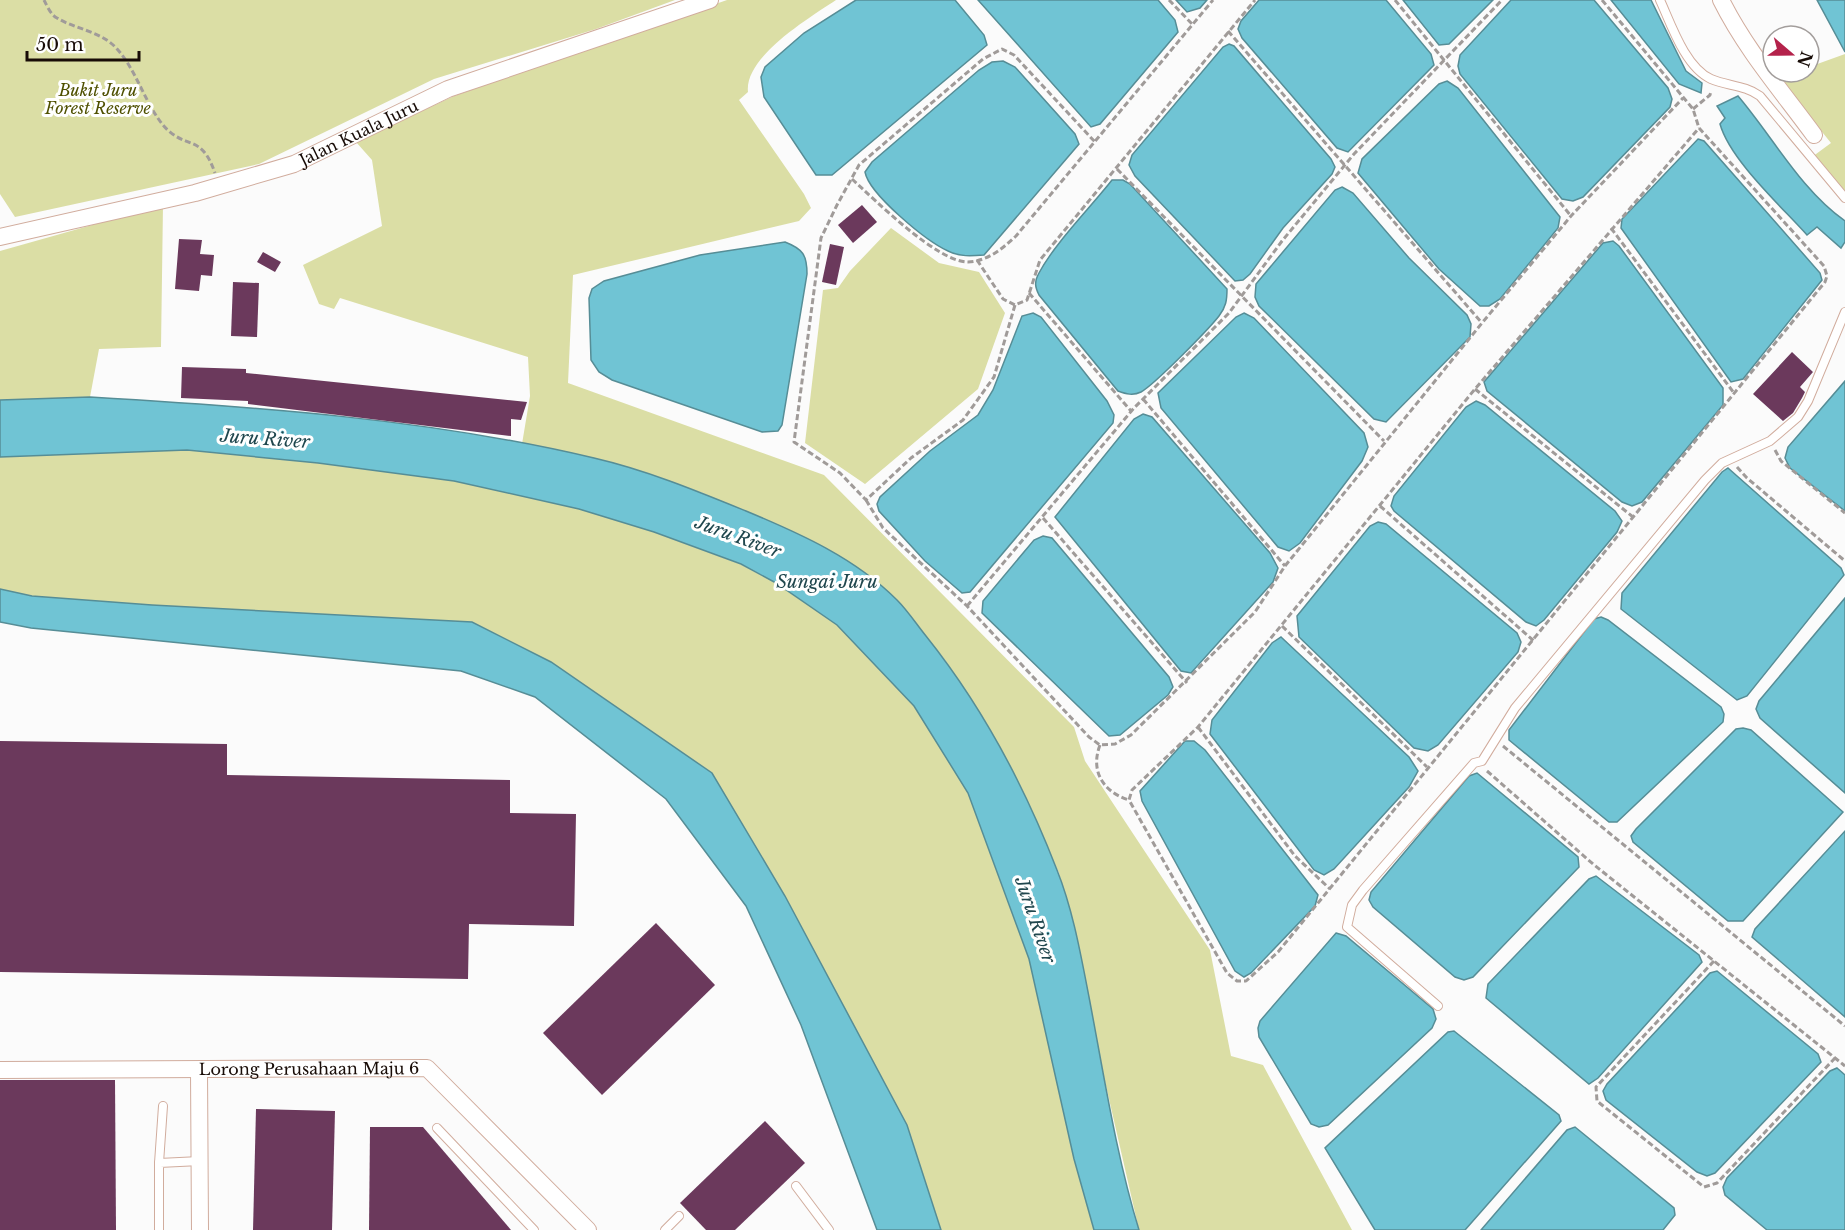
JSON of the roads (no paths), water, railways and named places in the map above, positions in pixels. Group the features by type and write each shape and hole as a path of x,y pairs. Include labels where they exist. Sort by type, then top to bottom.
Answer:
{"street":[{"name":"Jalan Kuala Juru","path":"0,237 219,186 294,164 448,89 710,0"},
{"path":"1721,0 1736,30 1757,62 1814,135"},
{"name":"Lorong Perusahaan Maju 6","path":"0,1070 199,1071 427,1068 588,1230"},
{"path":"199,1071 200,1230"}],"lane":[{"path":"1660,0 1685,54 1708,78 1751,89 1760,96 1845,198"},
{"path":"1438,1006 1347,927 1352,905 1431,808 1477,762 1482,761 1515,708 1705,480 1722,463 1770,441 1798,417 1808,401 1845,312"},
{"path":"159,1230 159,1163 163,1106"},
{"path":"437,1128 534,1230"},
{"path":"159,1163 200,1161"},
{"path":"796,1186 829,1230"},
{"path":"665,1230 679,1216"}],"water":[{"path":"856,0 955,0 984,35 987,45 832,175 816,175 764,97 761,77 765,67 804,33"},
{"path":"978,0 1158,0 1175,20 1178,32 1100,124 1091,127"},
{"path":"1176,0 1207,0 1200,8 1187,12"},
{"path":"1259,0 1386,0 1431,54 1434,65 1348,152 1337,148 1242,38 1238,29 1241,21"},
{"path":"1403,0 1493,0 1449,44 1439,45"},
{"path":"1511,0 1594,0 1668,88 1672,99 1670,107 1583,197 1573,201 1562,199 1460,74 1458,66 1460,55"},
{"path":"1611,0 1651,0 1686,71 1702,83 1701,93 1679,84"},
{"path":"1817,0 1845,0 1845,52"},
{"path":"1229,44 1234,46 1331,159 1335,167 1332,174 1283,228 1250,274 1243,280 1235,281 1135,176 1129,165 1132,155 1223,47"},
{"path":"1003,61 1015,67 1075,134 1079,144 984,255 957,254 926,238 900,216 877,192 865,172 872,162 979,70 992,62"},
{"path":"1447,81 1458,88 1560,217 1558,228 1500,299 1489,306 1480,306 1439,269 1358,173 1362,159 1439,84"},
{"path":"1738,96 1814,194 1845,221 1845,242 1841,248 1817,227 1807,235 1734,153 1720,124 1725,118 1717,106"},
{"path":"1698,139 1704,141 1820,273 1822,280 1743,379 1731,382 1621,228 1622,219"},
{"path":"1112,180 1123,180 1130,184 1227,289 1225,306 1213,323 1158,379 1135,394 1118,391 1039,295 1036,284 1039,273 1054,250"},
{"path":"1342,187 1353,193 1409,258 1467,315 1471,324 1470,337 1386,422 1374,419 1259,306 1255,297 1256,284 1335,190"},
{"path":"1613,241 1619,246 1723,388 1723,405 1642,502 1632,506 1622,502 1487,391 1484,382 1603,243"},
{"path":"785,242 796,247 803,254 807,274 782,425 778,431 762,432 612,380 599,372 591,360 589,298 592,289 604,281 700,255"},
{"path":"1033,313 1041,317 1107,401 1114,415 1113,423 970,592 962,593 925,561 879,511 877,504 880,497 930,451 978,415 993,390 1022,316"},
{"path":"1244,313 1254,318 1364,433 1368,447 1362,461 1300,543 1289,551 1278,547 1161,408 1158,393 1236,317"},
{"path":"1845,381 1845,511 1790,468 1785,458 1788,447"},
{"name":"Sungai Juru","path":"90,397 280,410 407,424 470,433 594,458 671,481 787,529 845,559 881,585 912,618 966,690 984,719 1031,808 1057,870 1076,933 1117,1144 1139,1230 1094,1230 1074,1159 1029,959 968,793 914,706 837,625 776,583 741,564 654,532 579,509 454,481 318,463 187,450 0,457 0,400"},
{"path":"1476,401 1485,405 1615,511 1622,521 1617,532 1544,620 1536,626 1526,622 1394,511 1391,506 1394,496 1466,407"},
{"path":"1143,414 1152,417 1270,553 1278,568 1273,582 1191,673 1181,671 1055,517 1134,419"},
{"path":"1728,468 1841,568 1844,575 1747,696 1737,700 1621,609 1622,593 1722,472"},
{"path":"1378,522 1386,524 1517,633 1521,642 1518,652 1438,745 1428,751 1414,748 1299,637 1297,616 1370,526"},
{"path":"1043,536 1052,538 1169,677 1173,687 1168,695 1120,735 1109,736 982,613 983,601 1034,540"},
{"path":"0,589 32,596 152,605 472,622 551,662 712,773 785,896 907,1125 941,1230 877,1230 801,1025 746,906 666,799 535,697 461,671 31,628 0,622"},
{"path":"1845,598 1845,793 1760,718 1756,709 1759,701"},
{"path":"1601,617 1608,620 1721,707 1724,714 1723,722 1617,822 1609,822 1509,740 1509,730 1594,619"},
{"path":"1281,637 1409,757 1418,771 1409,787 1334,869 1324,875 1314,870 1210,734 1212,720 1272,643"},
{"path":"1736,729 1751,730 1843,812 1743,921 1728,921 1633,842 1631,836"},
{"path":"1185,741 1194,741 1205,750 1318,895 1315,906 1251,973 1244,977 1235,971 1142,801 1140,791"},
{"path":"1477,773 1578,857 1579,867 1473,977 1464,980 1455,977 1373,907 1369,900 1371,892 1469,776"},
{"path":"1845,831 1845,1017 1752,937 1755,929"},
{"path":"1596,876 1699,955 1702,962 1598,1078 1589,1084 1486,998 1488,984 1589,879"},
{"path":"1336,933 1346,936 1433,1009 1436,1019 1432,1028 1328,1125 1319,1127 1311,1124 1259,1037 1258,1028 1260,1021"},
{"path":"1717,971 1818,1054 1821,1062 1715,1173 1707,1176 1697,1172 1606,1100 1603,1091 1710,973"},
{"path":"1454,1031 1559,1115 1561,1121 1465,1230 1375,1230 1325,1148 1448,1032"},
{"path":"1837,1068 1845,1075 1845,1230 1767,1230 1725,1195 1723,1187 1727,1178 1830,1071"},
{"path":"1575,1127 1674,1208 1675,1215 1663,1230 1481,1230 1567,1130"}],"park label":[{"name":"Bukit Juru Forest Reserve","path":"98,99"}],"water label":[{"name":"Juru River","path":"265,439"},
{"name":"Juru River","path":"738,537"},
{"name":"Juru River","path":"1035,920"}]}
